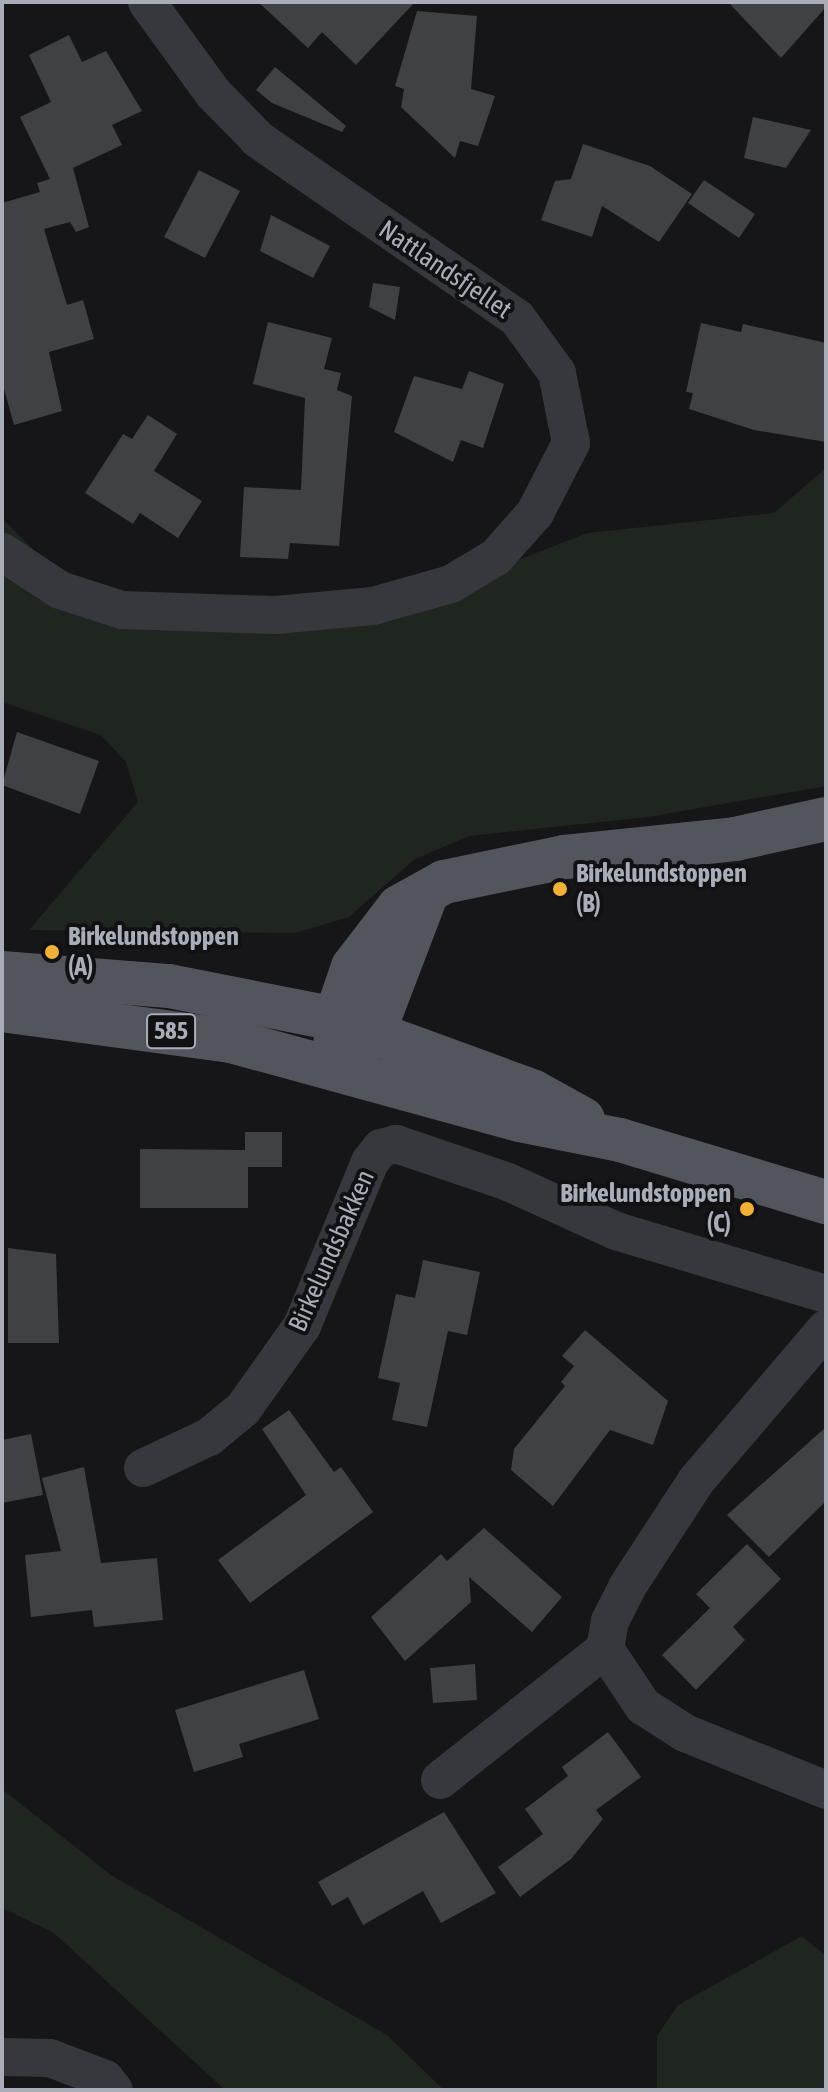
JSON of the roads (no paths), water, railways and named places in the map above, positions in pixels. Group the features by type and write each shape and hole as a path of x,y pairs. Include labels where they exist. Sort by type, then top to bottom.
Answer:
{"main road":[{"path":"338,1067 354,1026 426,895 469,874 735,839 826,819"},
{"name":"585","path":"2,973 169,986 354,1026 532,1091 620,1140"},
{"name":"585","path":"2,1010 217,1038 338,1067 519,1120 620,1140 826,1202"}],"street":[{"name":"Nattlandsfjellet","path":"2,552 60,590 122,610 276,615 385,603 451,584 496,557 535,513 571,443 557,373 517,318 258,139 213,93 147,2"},
{"name":"Birkelundsbakken","path":"143,1468 209,1437 251,1399 302,1326 370,1162 381,1148 396,1144 508,1182 616,1231 826,1294"},
{"path":"440,1780 605,1649 627,1587 696,1481 826,1329"},
{"path":"605,1649 643,1706 685,1733 826,1790"},
{"path":"2,2057 50,2058 105,2079 114,2090"}],"place":[{"name":"Birkelundstoppen (B)","path":"560,889"},
{"name":"Birkelundstoppen (A)","path":"52,952"},
{"name":"Birkelundstoppen (C)","path":"747,1209"}]}
